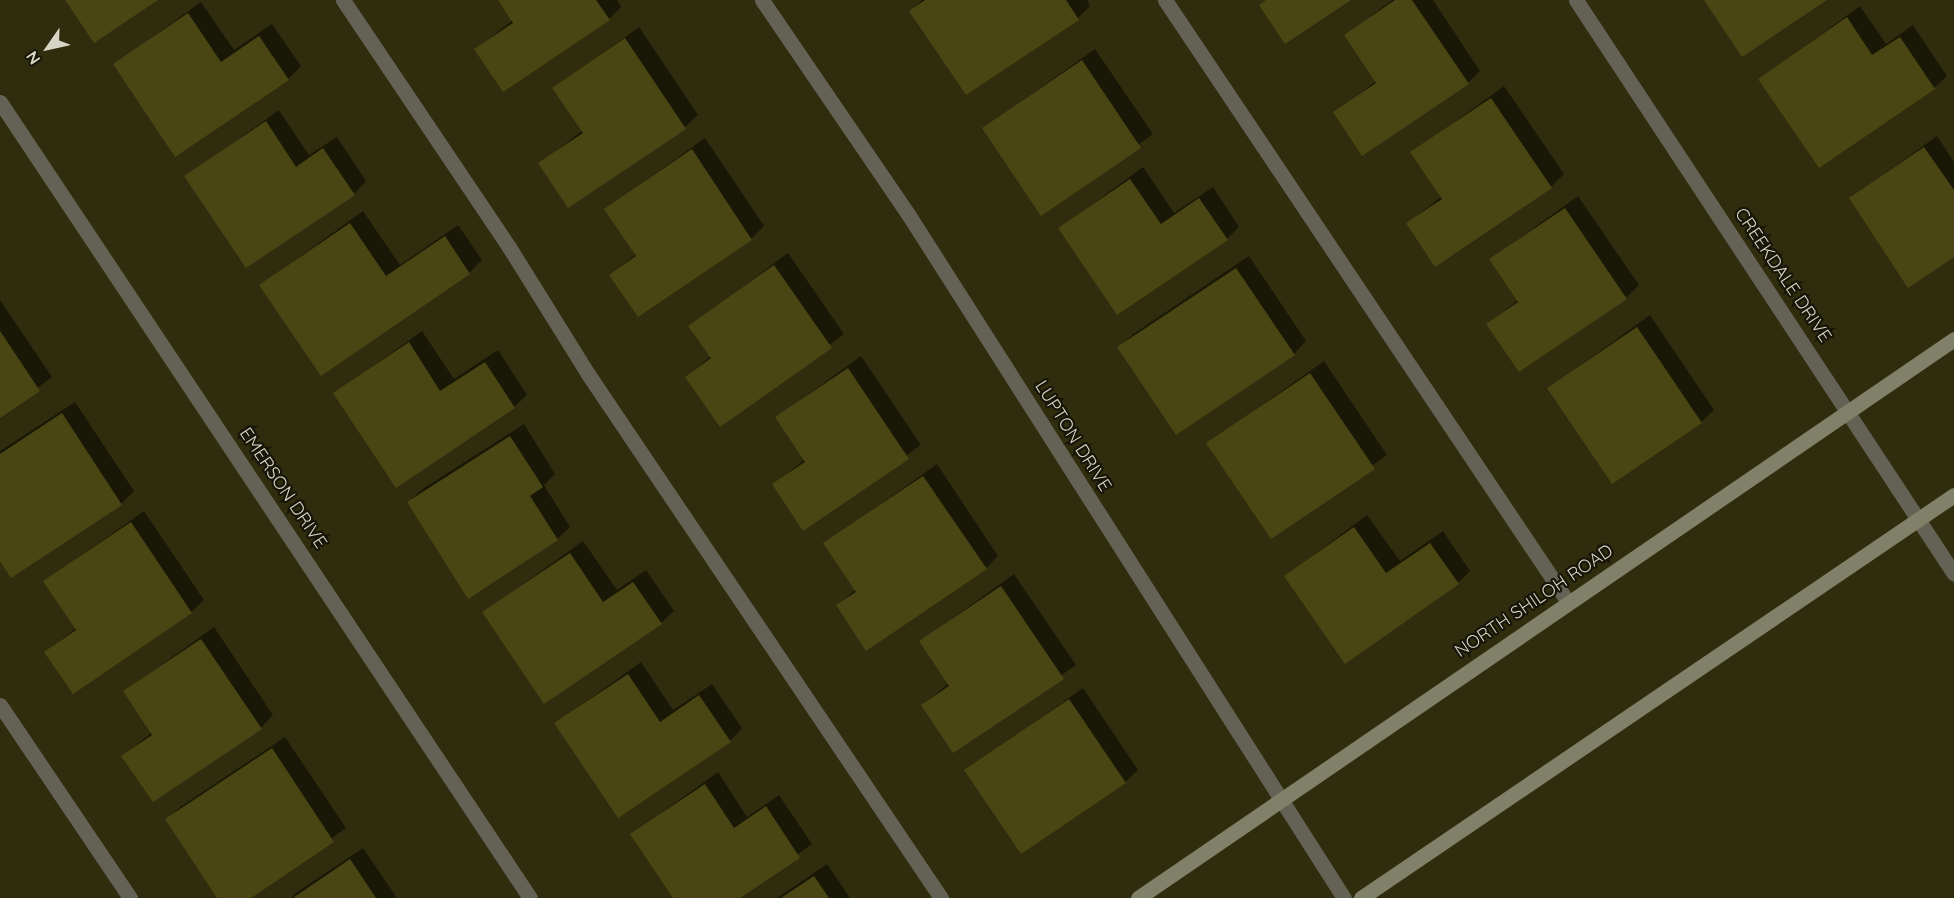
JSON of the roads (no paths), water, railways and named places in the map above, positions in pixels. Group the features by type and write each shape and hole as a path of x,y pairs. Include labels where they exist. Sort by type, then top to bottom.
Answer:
{"main road":[{"name":"NORTH SHILOH ROAD","path":"1138,898 1279,799 1954,339"},
{"path":"1361,898 1954,495"}],"street":[{"path":"343,0 509,247 588,374 941,898"},
{"name":"LUPTON DRIVE","path":"762,0 909,214 1344,898"},
{"path":"1165,0 1568,602"},
{"name":"CREEKDALE DRIVE","path":"1576,0 1849,410 1916,520 1954,574"},
{"name":"EMERSON DRIVE","path":"0,102 530,898"},
{"path":"0,705 130,898"}]}
